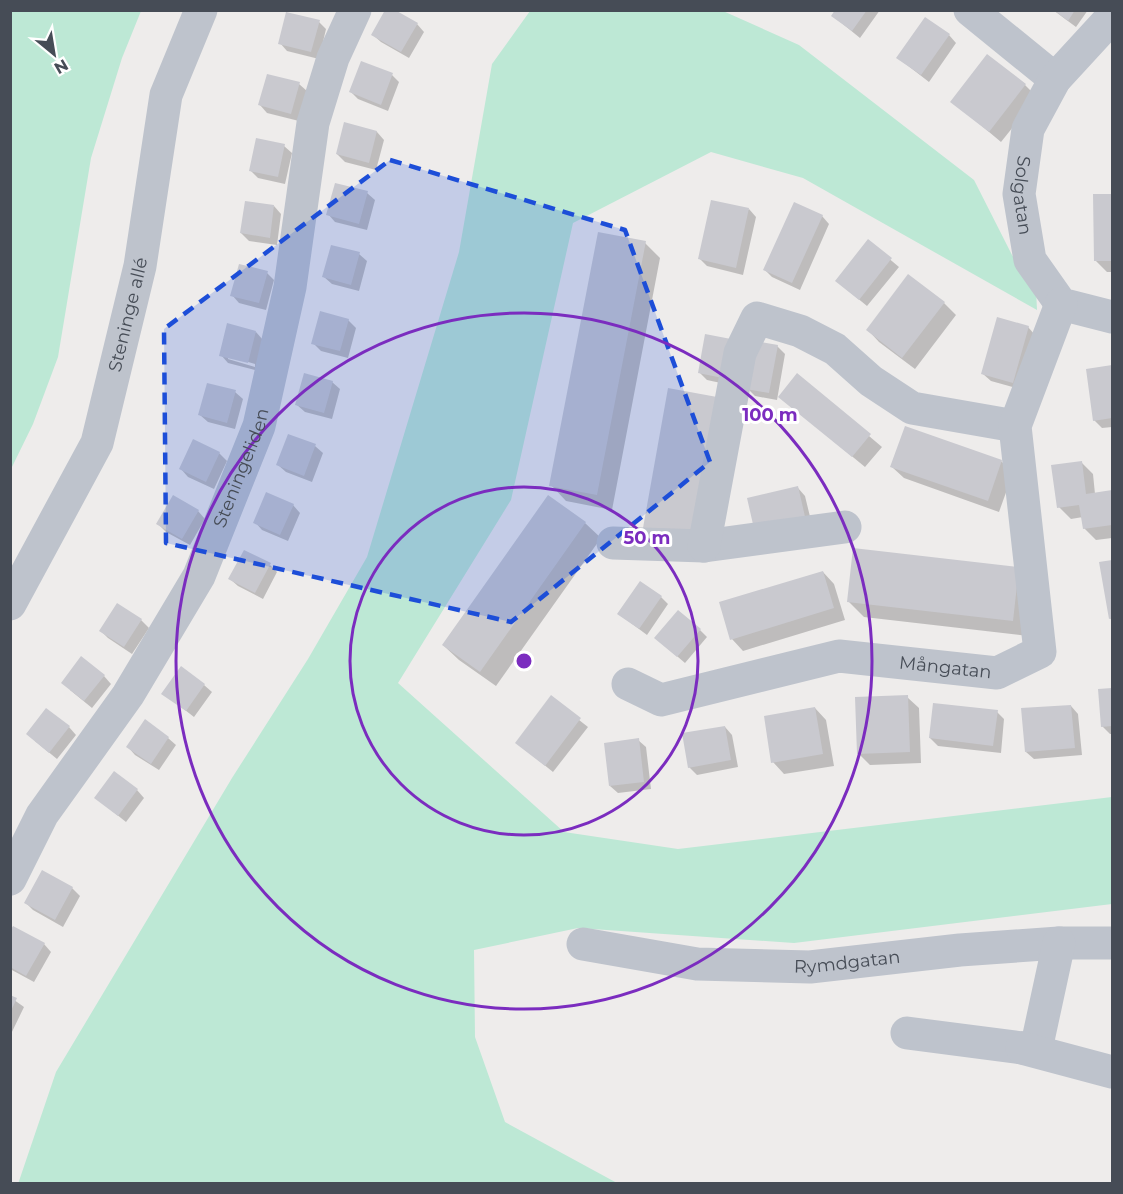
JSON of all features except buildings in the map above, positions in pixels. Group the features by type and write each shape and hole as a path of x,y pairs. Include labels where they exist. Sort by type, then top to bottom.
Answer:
{"street":[{"name":"Steninge allé","path":"10,604 97,443 140,266 166,95 201,10"},
{"name":"Steningeliden","path":"10,879 42,815 128,695 199,576 259,426 290,286 313,123 333,58 355,10"},
{"path":"970,10 1055,79"},
{"name":"Solgatan","path":"1061,304 1030,260 1019,194 1028,129 1055,79 1113,17"},
{"path":"1061,304 1113,317"},
{"name":"Mångatan","path":"628,684 661,700 839,656 998,673 1040,652 1015,426 1061,304"},
{"path":"704,546 740,353 757,318 800,331 836,349 871,381 912,408 1015,426"},
{"path":"613,543 704,546 845,527"},
{"path":"1022,1048 1033,1046 1038,1040 1059,943"},
{"name":"Rymdgatan","path":"583,944 697,963 810,966 960,950 1059,943 1113,943"},
{"path":"908,1033 1022,1048 1113,1072"}],"highlighted area":[{"path":"390,160 625,230 710,462 511,622 166,543 164,329"}],"green space":[{"path":"11,10 141,11 122,58 91,158 58,357 33,424 11,469"},
{"path":"530,11 723,11 799,45 974,180 1012,255 1036,289 1037,310 803,178 711,152 573,223 511,500 398,683 564,832 678,849 1112,797 1112,904 794,943 578,928 474,950 475,1037 505,1122 617,1183 18,1184 56,1072 232,778 308,659 367,557 459,252 492,64"}]}
